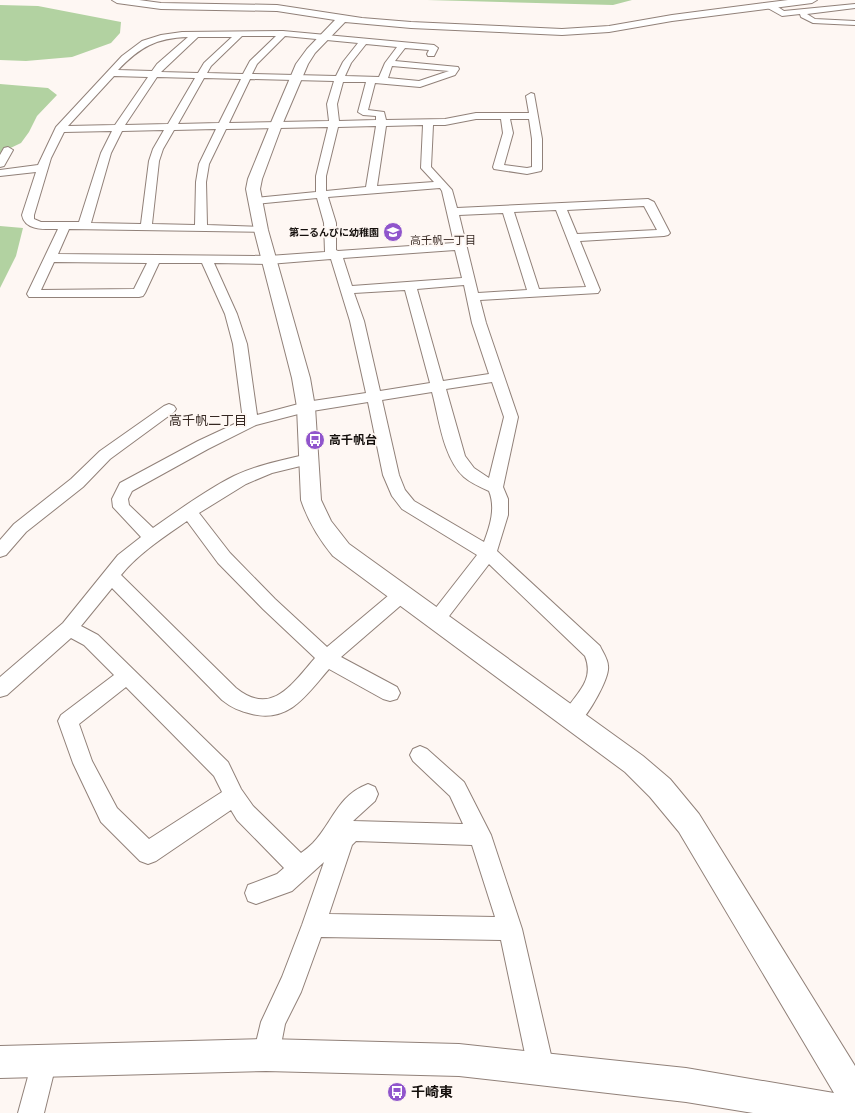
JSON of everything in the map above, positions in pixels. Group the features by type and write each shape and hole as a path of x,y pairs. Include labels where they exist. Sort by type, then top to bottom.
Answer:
{"street":[{"path":"118,0 161,6 266,7 303,11 342,18 411,25 582,32 609,30 672,18 812,0"},
{"path":"769,5 782,14 855,6"},
{"path":"800,12 813,21 855,23"},
{"path":"342,18 311,51 302,64 276,125 255,179 253,189 261,230 301,378 306,407 311,500 316,514 328,536 341,550 634,764 660,788 689,823 855,1097"},
{"path":"202,229 201,182 204,164 253,63 283,33"},
{"path":"261,230 40,225 29,220 28,215 42,168 60,129 125,58 145,44 172,36 283,33 434,48 431,54"},
{"path":"146,227 154,161 158,149 206,65 240,34"},
{"path":"84,226 106,153 118,128 160,66 196,35"},
{"path":"364,41 347,62 339,79 332,104 334,124 321,176 321,194 330,223 330,251 336,256 357,321 391,476 398,492 408,505 488,553 593,651 599,666 594,682 584,704 571,718"},
{"path":"383,80 389,63 403,45"},
{"path":"111,73 383,80 420,84 452,74 456,69 389,63"},
{"path":"371,80 363,112 381,114 381,124 371,190"},
{"path":"505,116 508,133 498,167 527,171 536,169 537,139 531,96"},
{"path":"60,129 428,123 445,122 476,116 534,116"},
{"path":"428,123 426,168 447,190 479,323 496,377 511,417 496,487 500,499 500,515 493,540 488,553 437,619"},
{"path":"0,164 8,150"},
{"path":"0,173 42,168"},
{"path":"255,201 371,190 443,186"},
{"path":"452,212 648,202 664,233 573,238"},
{"path":"473,297 594,290 560,207"},
{"path":"507,210 534,293"},
{"path":"65,226 33,294 138,293 155,259"},
{"path":"50,258 269,260 460,246"},
{"path":"207,260 231,314 240,344 251,422"},
{"path":"348,290 469,281"},
{"path":"410,286 457,457 466,471 477,480 496,487"},
{"path":"152,537 121,507 120,499 126,487 203,445 251,422 306,407 436,385 496,377"},
{"path":"0,550 20,528 54,500 77,484 105,455 169,409"},
{"path":"0,689 69,628 112,577 124,560 152,537 190,513 216,494 240,480 268,469 308,459"},
{"path":"190,513 224,558 269,604 327,658 337,665 390,693"},
{"path":"112,577 229,694 240,703 261,708 277,707 293,697 327,658 401,595"},
{"path":"69,628 91,640 220,769 245,813 300,868"},
{"path":"127,676 68,721 83,763 109,815 148,853 234,796"},
{"path":"420,755 457,789 480,835 510,929 541,1068"},
{"path":"256,893 284,883 321,850 347,811 368,794"},
{"path":"266,1055 273,1022 292,983 314,925 343,838 353,832 480,835"},
{"path":"314,925 510,929"},
{"path":"0,1062 266,1055 458,1060 686,1085 853,1113"},
{"path":"31,1113 44,1060"}],"green space":[{"path":"427,0 632,0 613,5"},
{"path":"0,5 38,6 121,22 120,33 111,43 72,57 26,61 0,60"},
{"path":"0,84 48,88 57,95 37,116 29,132 21,143 0,153"},
{"path":"0,226 23,228 16,256 0,288"}],"place":[{"name":"第二るんびに幼稚園","path":"393,232"},
{"name":"高千帆台","path":"315,440"},
{"name":"千崎東","path":"397,1092"}],"district":[{"name":"高千帆一丁目","path":"443,240"},
{"name":"高千帆二丁目","path":"208,420"}]}
